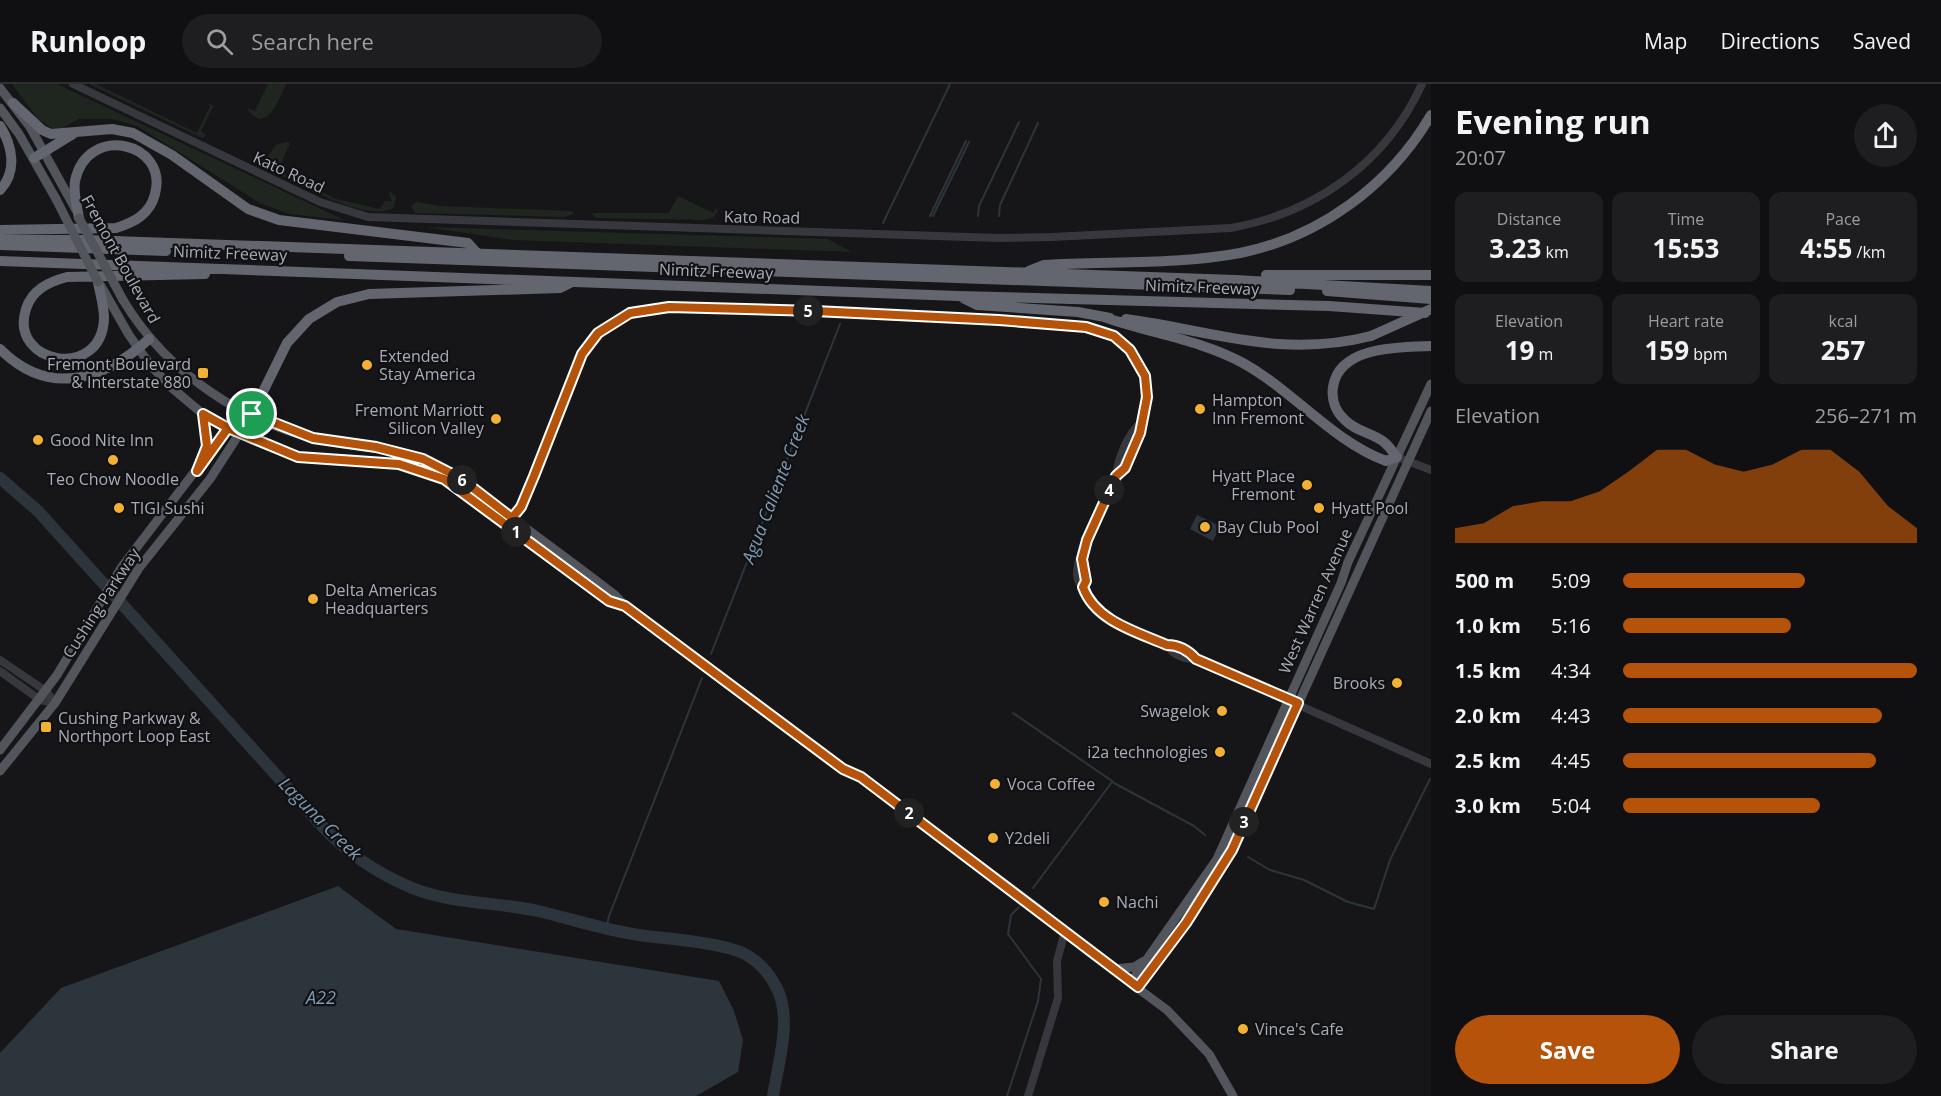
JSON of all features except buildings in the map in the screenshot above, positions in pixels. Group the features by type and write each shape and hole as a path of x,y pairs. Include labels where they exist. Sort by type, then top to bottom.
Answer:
{"highway":[{"path":"13,103 47,132 112,129 146,139 248,209 279,220 468,243 477,253"},
{"path":"1023,273 1044,265 1237,253 1291,237 1345,208 1375,185 1410,147 1431,115"},
{"path":"0,126 8,140 12,155 10,172 0,189"},
{"path":"34,158 79,132"},
{"path":"0,230 116,228 132,223 144,215 153,202 157,189 156,176 151,164 136,150 117,144 103,146 90,154 81,167 72,196 79,218"},
{"name":"Nimitz Freeway","path":"0,237 1235,280 1431,291"},
{"path":"0,245 1321,291 1431,299"},
{"name":"Nimitz Freeway","path":"0,261 958,296 1329,306 1431,314"},
{"path":"98,282 108,306 98,340 84,355 74,359 64,361 44,355 30,342 24,322 27,306 40,288 52,281 67,277 290,270"},
{"path":"1235,280 1259,275 1431,275"},
{"path":"252,414 287,343 309,319 337,302 369,294 560,288 574,281"},
{"path":"958,296 976,305 1078,312 1229,356 1268,378 1354,447 1386,461 1402,459"},
{"path":"1104,318 1136,321 1281,346 1334,344 1371,336 1431,309"},
{"path":"0,349 29,370 56,378 76,379 110,369 138,350 149,339"},
{"path":"1402,459 1385,442 1355,428 1340,414 1333,398 1335,379 1346,363 1365,354 1431,346"}],"main road":[{"name":"Fremont Boulevard","path":"0,88 13,103 72,196"},
{"name":"Fremont Boulevard","path":"0,108 34,158 98,282"},
{"name":"Fremont Boulevard","path":"79,218 123,300 149,339 171,362 197,382 252,414 313,438 376,447 413,456 460,478 510,521"},
{"name":"Fremont Boulevard","path":"108,306 138,350 172,388 203,414 228,428 298,457 388,462 444,479 510,521 615,595 625,606 843,769 870,784 1135,984 1191,1033 1216,1065 1233,1096"},
{"name":"West Warren Avenue","path":"1135,984 1186,923 1228,858 1298,703 1402,459 1431,384"},
{"name":"West Warren Avenue","path":"1135,984 1148,958 1217,859 1288,699 1402,459 1431,411"},
{"path":"197,471 207,446 203,414"},
{"name":"Cushing Parkway","path":"0,750 46,691 116,575 228,428 240,417 252,414"},
{"name":"Cushing Parkway","path":"0,771 55,703 127,586 210,479 252,414"},
{"path":"348,459 368,455 376,447"},
{"path":"388,462 392,459 408,460 413,456"},
{"path":"1114,969 1134,967 1148,958"}],"street":[{"name":"Kato Road","path":"73,84 320,202 368,217 1025,238 1231,228 1293,211 1324,195 1366,163 1398,125 1422,84"},
{"path":"510,521 521,507 573,372 589,343 618,319 654,307 999,320 1097,329 1123,342 1142,367 1147,397 1140,433 1125,468 1116,476 1087,540 1082,559 1086,581 1083,587 1094,606 1108,618 1167,645 1174,645 1190,652 1196,659 1431,764"},
{"path":"1402,459 1431,470"},
{"path":"0,660 46,691 55,703"},
{"path":"0,671 40,700 55,703"},
{"path":"1028,1096 1058,998 1057,961 1065,931"}],"shaded area":[{"path":"12,84 57,84 344,220 289,214 260,203 137,126 112,119 79,119 62,128 53,129 38,119"},
{"path":"89,84 96,84 197,133 210,106 206,102 218,108 213,107 201,131 206,135 202,138"},
{"path":"268,84 286,84 271,112 267,117 261,119 255,117 248,108 255,111"},
{"path":"290,143 278,171 336,199 380,209 385,201 392,201 390,192 396,196 394,207 383,211 369,211 353,207 276,173 270,168 268,156 276,145"},
{"path":"678,196 713,213 716,208 718,211 713,218 706,220 596,218 591,213 669,213"},
{"path":"416,202 441,206 575,213 565,217 415,213 411,206"},
{"path":"425,227 828,239 852,252 513,240"}],"water":[{"name":"Bay Club Pool","path":"1197,515 1220,526 1213,541 1190,529"},
{"name":"A22","path":"338,886 396,929 719,981 734,1011 743,1040 738,1072 696,1096 0,1096 0,1053 61,988"}],"waterway":[{"name":"Agua Caliente Creek","path":"883,223 950,84"},
{"path":"978,216 979,206 1019,122"},
{"path":"999,216 1000,205 1038,123"},
{"path":"930,216 966,141"},
{"path":"933,216 969,142"},
{"name":"Agua Caliente Creek","path":"711,654 840,324"},
{"name":"Laguna Creek","path":"0,478 38,511 323,827 364,862 399,882 427,893 538,911 626,933 720,946 743,953 754,960 773,981 779,993 784,1017 773,1096"},
{"name":"Agua Caliente Creek","path":"606,930 609,916 702,678"},
{"path":"1013,713 1112,781"},
{"path":"1248,857 1270,870 1304,880 1348,902 1374,909 1390,860 1430,779"},
{"path":"1033,888 1112,782 1194,826 1205,835"},
{"path":"1007,1096 1038,1001 1041,979 1008,934 1011,915 1019,907"}],"place":[{"name":"Extended Stay America","path":"367,365"},
{"name":"Fremont Boulevard & Interstate 880","path":"203,373"},
{"name":"Hampton Inn Fremont","path":"1200,409"},
{"name":"Fremont Marriott Silicon Valley","path":"496,419"},
{"name":"Good Nite Inn","path":"38,440"},
{"name":"Teo Chow Noodle","path":"113,460"},
{"name":"Hyatt Place Fremont","path":"1307,485"},
{"name":"TIGI Sushi","path":"119,508"},
{"name":"Hyatt Pool","path":"1319,508"},
{"name":"Bay Club Pool","path":"1205,527"},
{"name":"Delta Americas Headquarters","path":"313,599"},
{"name":"Brooks","path":"1397,683"},
{"name":"Swagelok","path":"1222,711"},
{"name":"Cushing Parkway & Northport Loop East","path":"46,727"},
{"name":"i2a technologies","path":"1220,752"},
{"name":"Voca Coffee","path":"995,784"},
{"name":"Y2deli","path":"993,838"},
{"name":"Nachi","path":"1104,902"},
{"name":"Vince's Cafe","path":"1243,1029"}],"route":[{"path":"252,414 240,417 228,428 203,414 208,438 197,471 228,428 252,440 298,457 325,460 374,460 399,464 444,479 609,601 625,606 843,769 861,777 1036,907 1089,952 1138,987 1186,923 1232,850 1298,703 1196,659 1190,652 1120,625 1108,618 1088,599 1083,587 1086,581 1082,559 1087,540 1116,476 1125,468 1140,433 1147,397 1145,376 1137,358 1123,342 1097,329 999,320 843,312 669,307 642,309 608,325 589,343 582,354 521,507 512,518 460,478 423,459 376,447 313,438 252,414"}]}
